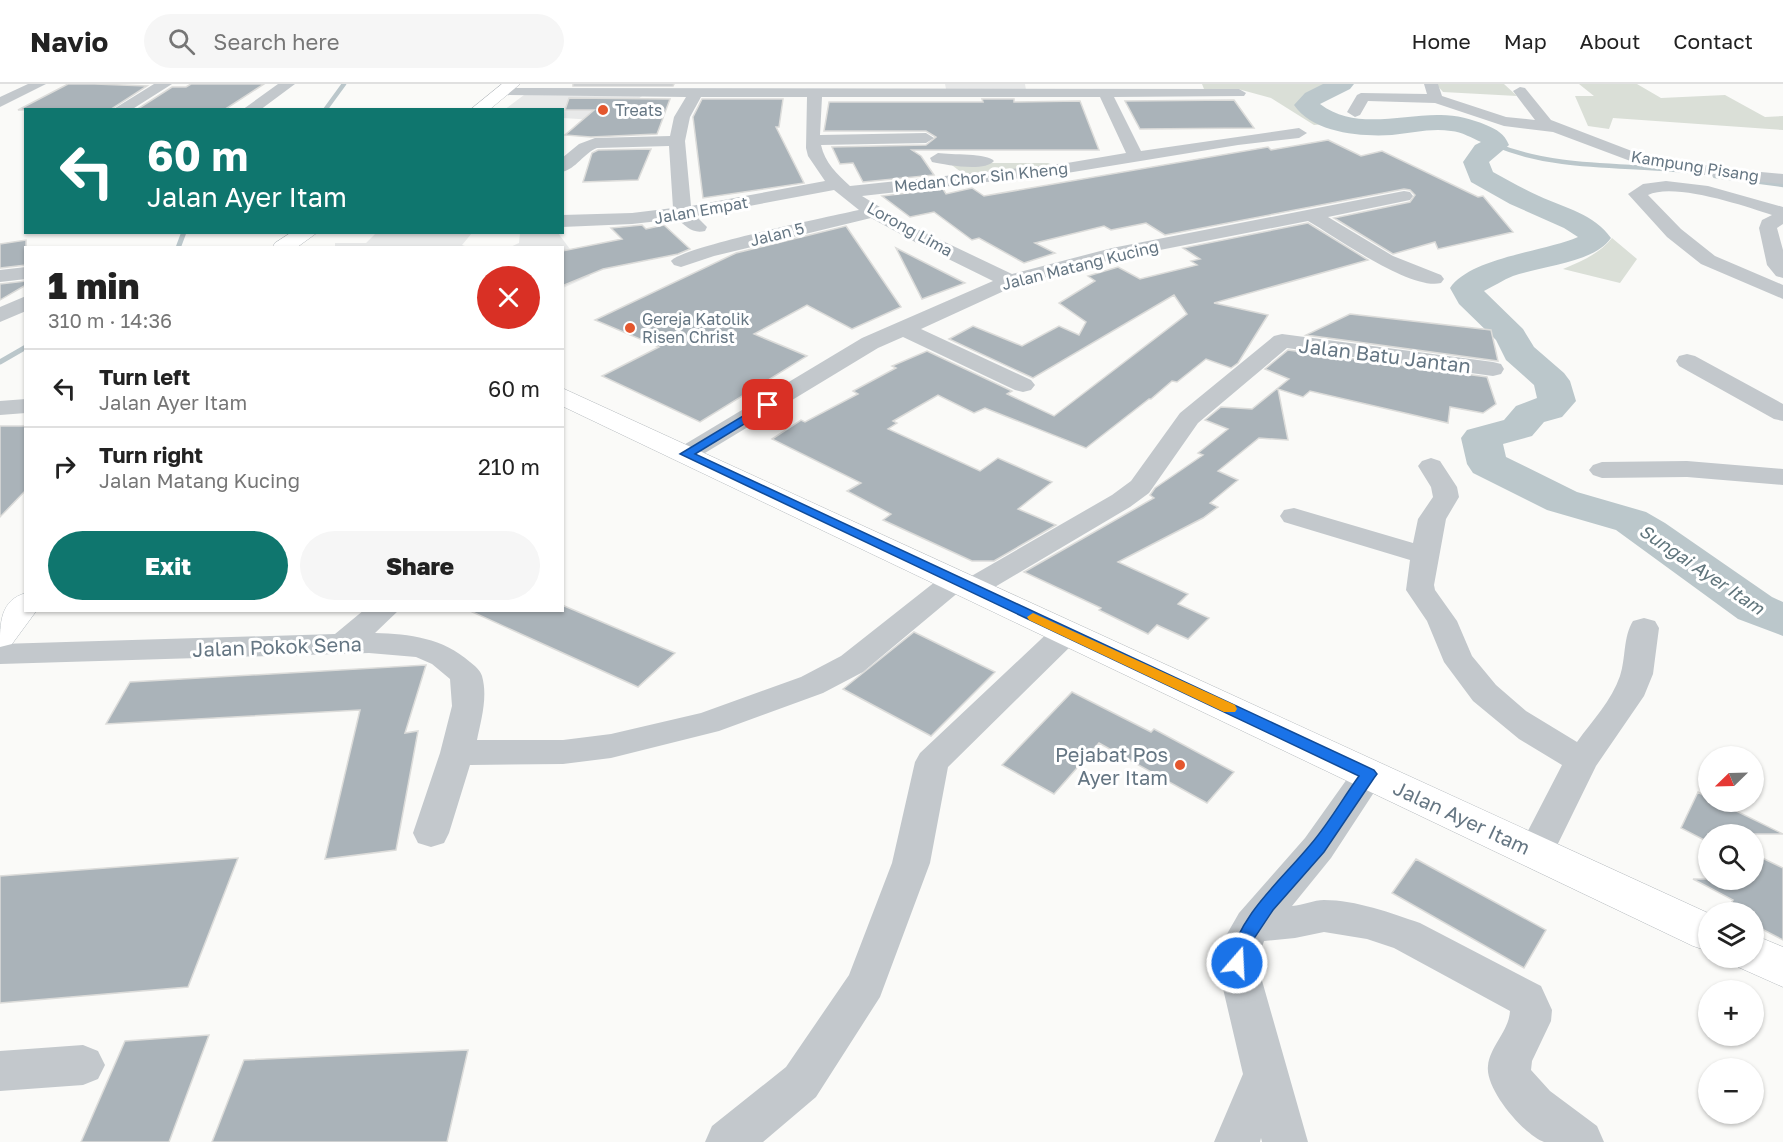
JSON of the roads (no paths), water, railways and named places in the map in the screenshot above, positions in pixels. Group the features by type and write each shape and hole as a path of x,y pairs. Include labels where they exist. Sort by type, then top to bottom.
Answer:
{"main road":[{"path":"481,108 507,88"},
{"path":"284,246 305,234"},
{"path":"306,246 315,234"},
{"name":"Jalan Ayer Itam","path":"564,397 1698,928"},
{"path":"0,636 24,606"},
{"path":"1764,959 1783,968"}],"street":[{"path":"3,100 39,84"},
{"path":"123,108 165,84"},
{"path":"252,108 288,84"},
{"path":"507,88 814,92 940,88 1105,93 1239,93"},
{"name":"Kampung Pisang","path":"1520,91 1541,120 1633,157 1734,178 1783,179"},
{"path":"696,92 682,117 676,141 682,215 723,248"},
{"name":"Lorong Lima","path":"814,92 813,140 817,157 842,188 873,212 904,230 1010,281"},
{"path":"1355,112 1362,98 1366,96 1433,92 1504,121 1554,127"},
{"path":"1105,93 1136,157"},
{"name":"Medan Chor Sin Kheng","path":"842,188 1015,175 1238,140 1299,133"},
{"path":"813,140 926,138"},
{"path":"1127,139 1238,140"},
{"path":"564,165 585,147 596,143 676,141"},
{"name":"Medan Chor Sin Kheng","path":"938,158 954,161 1115,160"},
{"path":"1734,178 1761,205"},
{"name":"Jalan Empat","path":"564,221 643,220 842,188"},
{"path":"1783,215 1761,205 1720,194 1678,188 1647,189 1637,194 1674,233 1708,260 1783,293"},
{"name":"Jalan Matang Kucing","path":"686,454 870,343 1010,281 1112,254 1404,196"},
{"name":"Jalan 5","path":"681,261 723,248 873,212"},
{"path":"1312,215 1421,276 1434,279"},
{"path":"1783,215 1769,224 1768,228 1777,265 1783,272"},
{"path":"0,276 24,273"},
{"path":"0,316 24,303"},
{"path":"902,328 1023,384"},
{"name":"Jalan Batu Jantan","path":"457,753 563,752 611,746 707,723 812,685 852,664 964,584 1065,532 1140,488 1190,418 1282,341 1493,369"},
{"path":"1687,360 1783,414"},
{"path":"0,408 24,406"},
{"path":"1431,466 1446,497 1432,519 1419,585 1420,591 1439,615 1459,662 1488,696 1527,730 1545,742 1582,760"},
{"path":"1602,470 1686,469 1783,477"},
{"path":"1294,516 1426,556"},
{"path":"342,644 382,612"},
{"path":"1536,852 1582,760 1628,696 1637,674 1644,628"},
{"path":"728,1142 801,1082 866,984 911,863 932,762 1067,632"},
{"name":"Jalan Pokok Sena","path":"0,654 342,644 417,645 447,657 466,676 468,706 457,753 431,833"},
{"path":"1285,1142 1237,963 1243,941 1253,925 1267,905 1318,848 1369,774"},
{"path":"1253,925 1295,922 1324,916 1367,923 1406,935 1526,999 1531,1012 1528,1028 1508,1064 1511,1079 1524,1095 1581,1142"},
{"path":"0,1071 83,1065"},
{"path":"1237,1142 1265,1074"}],"waterway":[{"path":"326,108 344,84"},
{"name":"Sungai Ayer Itam","path":"1342,84 1313,98 1306,105 1324,117 1347,124 1394,127 1450,123 1467,127 1493,138 1496,145 1484,151 1476,162 1481,176 1520,198 1575,222 1596,238 1578,248 1499,270 1466,288 1471,297 1511,336 1519,352 1551,381 1557,401 1548,409 1530,414 1518,428 1481,438 1487,464 1562,501 1631,521 1755,608 1783,620"},
{"name":"Sungai Ayer Itam","path":"1496,145 1543,159 1591,165 1688,171"},
{"name":"Sungai Ayer Itam","path":"1715,176 1783,185"},
{"path":"179,246 183,234"},
{"path":"0,362 24,348"}],"place":[{"name":"Treats","path":"603,110"},
{"name":"Gereja Katolik Risen Christ","path":"630,328"},
{"name":"Pejabat Pos Ayer Itam","path":"1180,765"}]}
